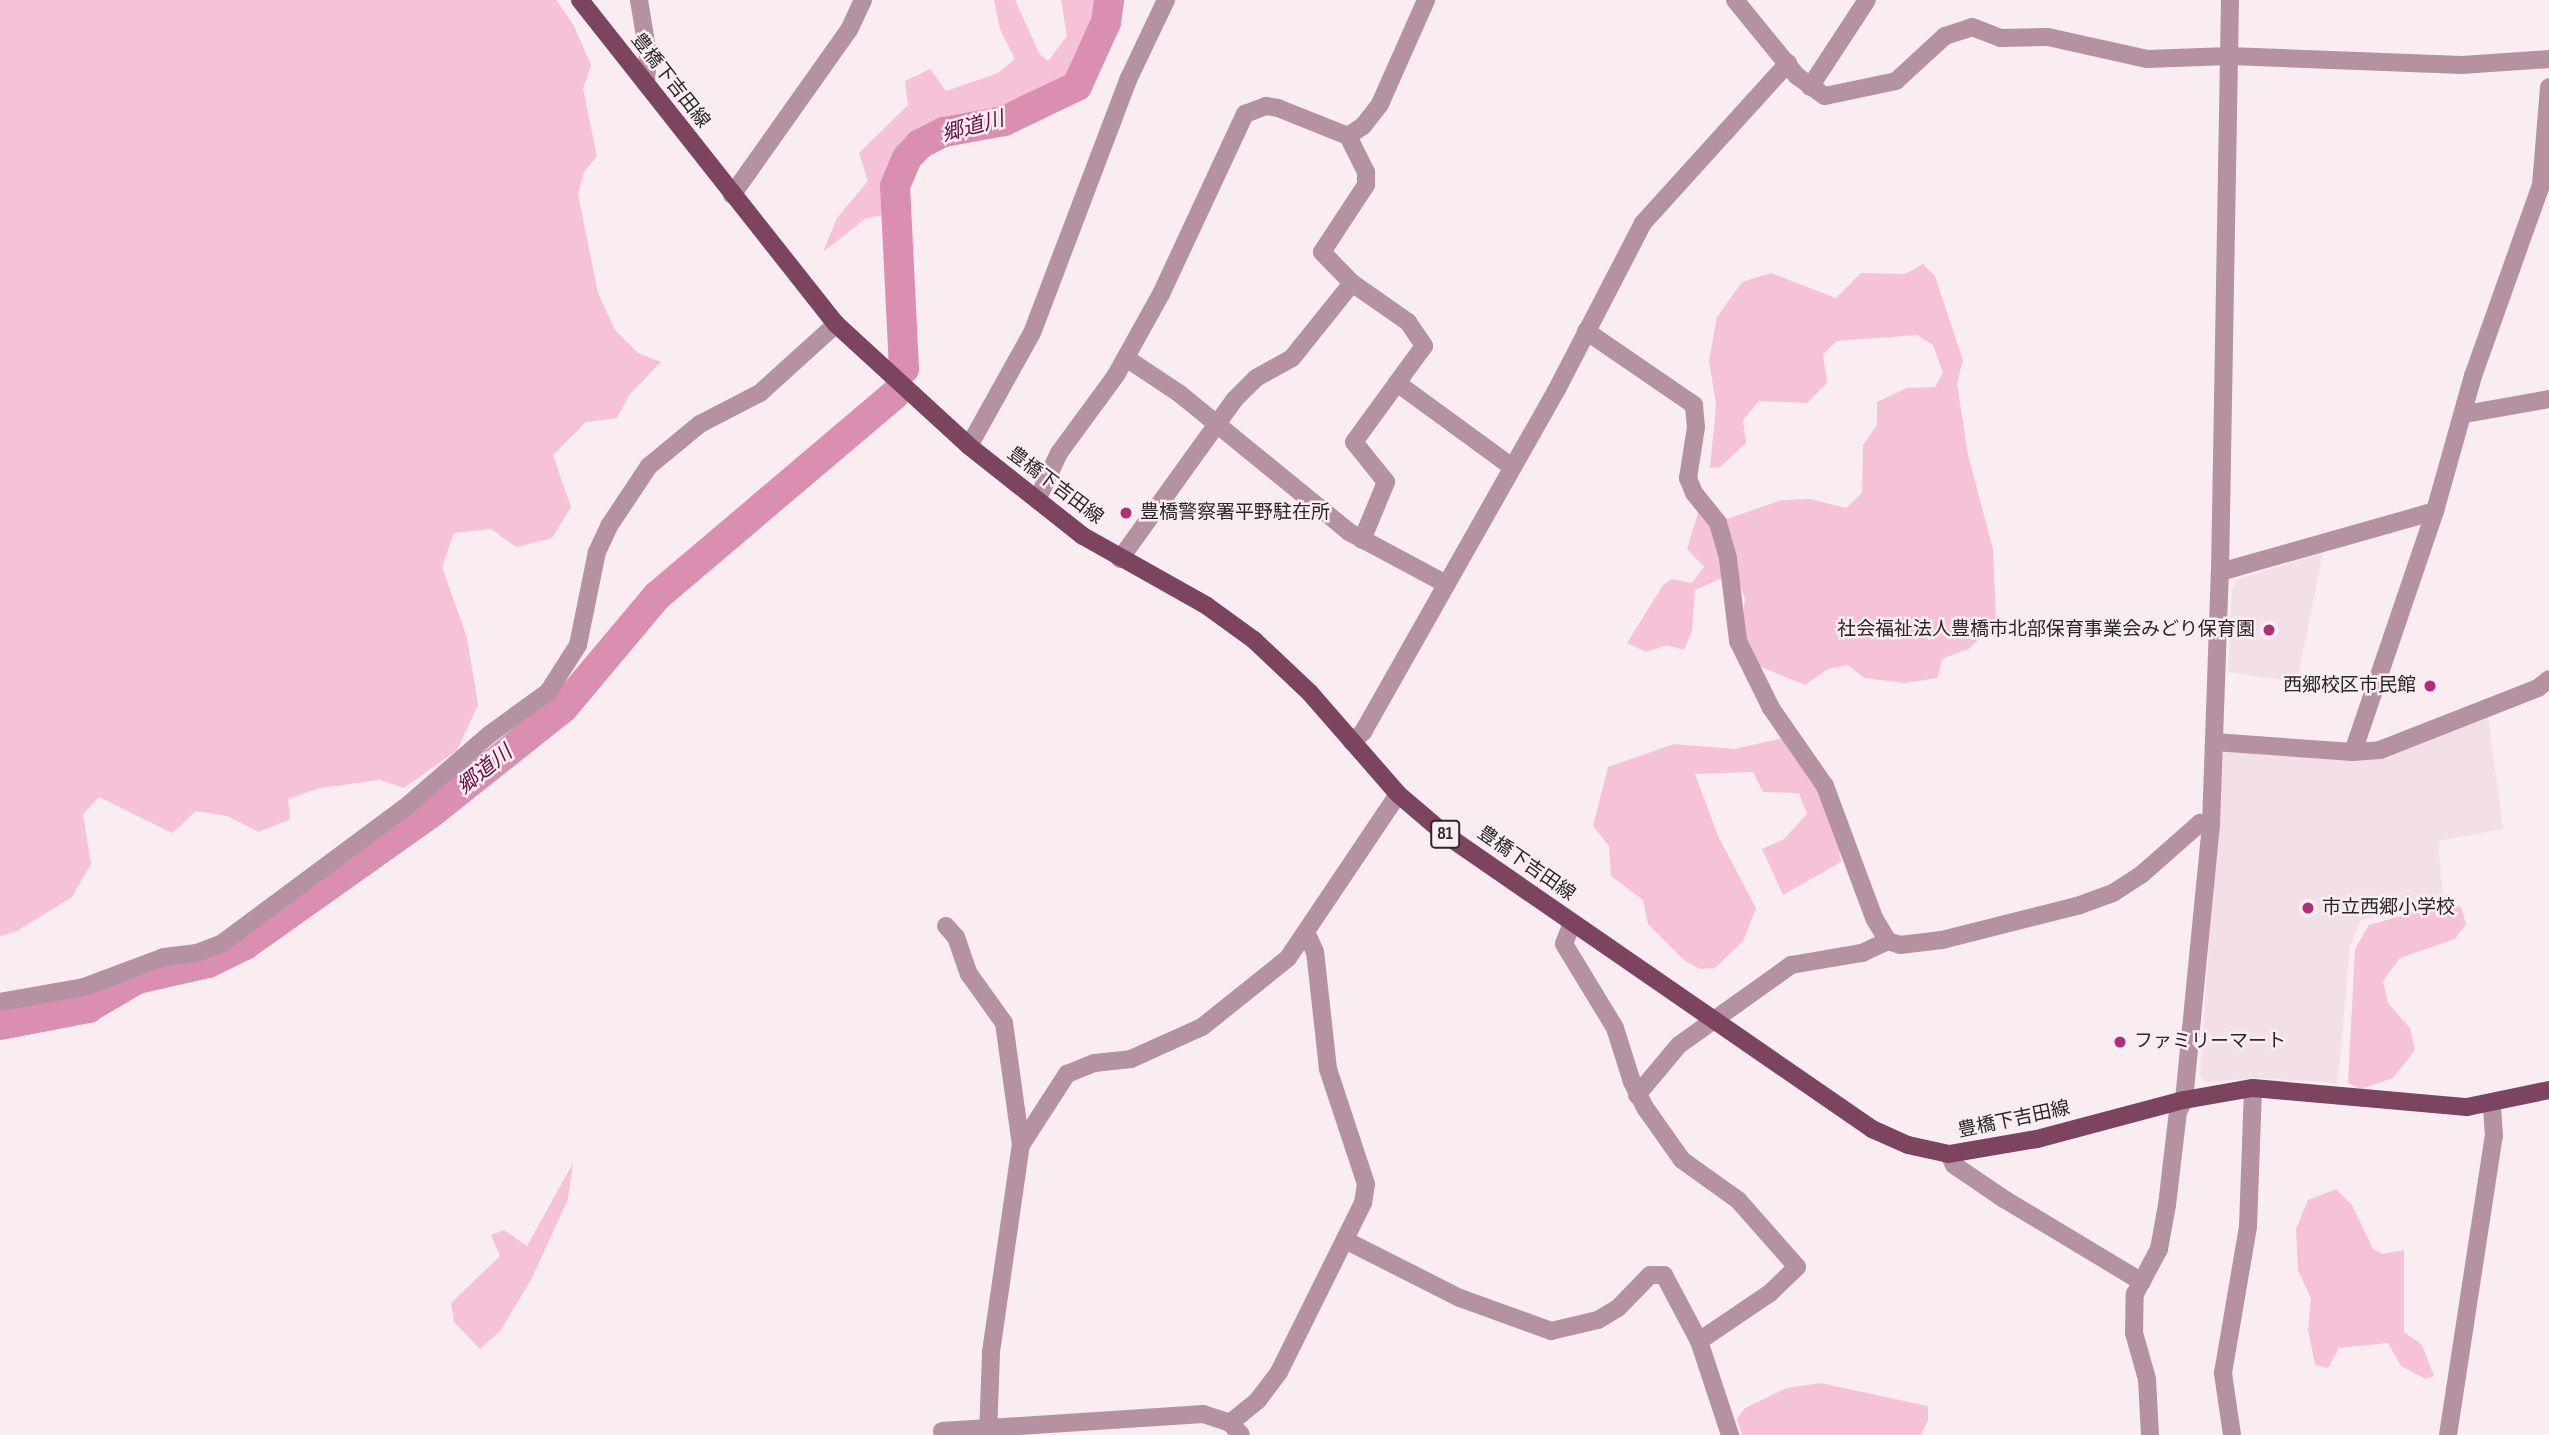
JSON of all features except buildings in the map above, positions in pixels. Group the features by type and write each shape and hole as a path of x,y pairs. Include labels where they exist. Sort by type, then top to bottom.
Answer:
{"main road":[{"name":"豊橋下吉田線","path":"580,0 836,324 969,446 1037,500 1120,559 1207,606 1254,640 1310,693 1398,794 1446,835 1872,1129 1908,1145 1949,1154 2037,1139 2184,1100 2253,1088 2438,1106 2492,1104 2549,1090"}],"street":[{"path":"639,0 648,55 646,84"},
{"path":"732,195 849,30 863,0"},
{"path":"969,446 1031,334 1128,79 1166,0"},
{"path":"1348,136 1363,126 1380,104 1426,0"},
{"path":"1735,0 1810,88 1825,96 1844,96 1896,81 1945,36 1972,27 2001,38 2048,37 2132,57 2229,56 2462,65 2549,59"},
{"path":"1810,88 1867,0"},
{"path":"2150,1435 2147,1379 2134,1333 2135,1294 2159,1249 2178,1112 2184,1100 2211,825 2220,572 2230,0"},
{"path":"1352,742 1363,732 1659,200 1788,63"},
{"path":"2353,752 2435,510 2465,414 2473,376 2540,185 2549,87"},
{"path":"1037,500 1059,453 1126,358 1186,244 1245,114 1266,106 1278,108 1348,136 1366,172 1366,185 1322,252 1352,283 1408,322 1424,346 1354,442 1386,482 1362,540"},
{"path":"1120,559 1214,434 1215,424 1256,378 1292,358 1352,283"},
{"path":"0,1002 97,983 164,957 197,953 221,944 408,805 490,734 548,692 578,645 605,534 649,466 700,424 760,393 836,324"},
{"path":"1586,331 1694,405 1696,427 1688,478 1721,535 1738,641 1771,708 1825,786 1874,918 1888,941 1900,945 1942,940 2080,905 2113,893 2141,875 2200,823 2211,825"},
{"path":"1126,358 1362,540 1444,583"},
{"path":"1397,383 1512,467"},
{"path":"2465,414 2549,399"},
{"path":"2220,572 2435,510"},
{"path":"2214,742 2353,752 2406,743 2549,679"},
{"path":"1021,1145 1067,1074 1094,1063 1131,1059 1202,1027 1288,958 1307,934 1386,805 1398,794"},
{"path":"1572,923 1564,944 1615,1028 1637,1095 1682,1160 1738,1200 1797,1267 1770,1293 1699,1341"},
{"path":"946,926 956,937 969,974 1004,1023 1021,1145 991,1352 988,1431"},
{"path":"942,1431 988,1431 1203,1414 1236,1429 1279,1372 1363,1203 1366,1184 1328,1069 1315,952 1307,934"},
{"path":"1637,1095 1663,1058 1791,965 1862,953 1888,941"},
{"path":"2232,1435 2223,1373 2248,1226 2253,1088"},
{"path":"2448,1435 2494,1136 2492,1104"},
{"path":"1949,1154 1954,1165 2004,1199 2142,1282"},
{"path":"1345,1240 1460,1298 1550,1331 1598,1320 1618,1308 1657,1272 1672,1288 1699,1341 1730,1435"}],"shaded area":[{"path":"0,0 556,0 573,24 591,65 583,89 597,156 584,172 578,194 598,293 615,330 638,353 661,362 630,394 617,418 586,422 553,455 571,507 552,538 516,547 491,529 454,533 442,567 467,638 478,705 457,750 404,788 380,780 320,788 288,799 290,819 259,832 227,816 196,811 172,833 99,797 83,814 91,864 72,897 15,932 0,936"},
{"path":"994,0 1015,0 1040,55 1048,61 1067,36 1061,0 1096,0 1082,62 1055,88 1000,115 939,127 912,140 893,168 887,214 865,219 823,252 837,218 868,181 859,153 908,105 905,81 930,69 946,91 998,73 1015,59 1000,29"},
{"path":"1923,264 1935,276 1963,360 1957,384 1968,455 1993,549 1996,622 1970,648 1942,659 1937,678 1905,683 1864,678 1848,665 1828,669 1805,685 1754,664 1741,630 1745,599 1739,582 1720,579 1695,590 1692,631 1684,650 1667,645 1646,652 1627,643 1663,585 1672,579 1692,583 1704,567 1687,549 1699,510 1712,524 1782,500 1810,499 1846,508 1862,493 1863,445 1877,425 1877,402 1907,388 1935,387 1943,373 1933,345 1917,335 1837,341 1823,354 1827,383 1807,403 1759,401 1743,420 1746,443 1720,467 1710,468 1716,405 1709,361 1717,317 1742,282 1771,273 1836,298 1861,273 1905,274"},
{"name":"社会福祉法人豊橋市北部保育事業会みどり保育園","path":"2323,553 2297,682 2228,672 2232,588 2238,579"},
{"name":"市立西郷小学校","path":"2488,716 2503,829 2438,841 2443,896 2360,921 2350,947 2338,1083 2260,1078 2204,1082 2200,1076 2222,753 2231,748 2379,757"},
{"path":"1783,738 1818,787 1838,837 1841,862 1783,895 1762,849 1784,839 1807,814 1799,793 1763,792 1753,772 1695,774 1718,836 1756,908 1743,941 1715,968 1700,969 1685,961 1648,924 1643,900 1611,876 1609,846 1593,826 1608,767 1674,744 1734,749"},
{"path":"2441,904 2461,907 2466,924 2455,939 2400,958 2383,981 2388,1003 2410,1028 2415,1050 2393,1078 2361,1089 2348,1083 2355,949 2369,925"},
{"path":"573,1163 568,1199 532,1278 500,1331 480,1349 454,1322 451,1303 500,1256 491,1235 504,1230 527,1246"},
{"path":"2336,1189 2352,1205 2373,1249 2383,1254 2404,1250 2404,1332 2422,1345 2434,1376 2426,1379 2401,1366 2388,1343 2339,1348 2328,1368 2315,1365 2308,1330 2311,1299 2298,1270 2296,1229 2308,1200"},
{"path":"1820,1383 1928,1406 1928,1420 1921,1435 1742,1435 1737,1419 1745,1408 1787,1388"}],"waterway":[{"name":"郷道川","path":"904,369 895,186 907,158 920,144 944,132 1004,121 1077,86 1106,22 1109,0"},
{"name":"郷道川","path":"0,1025 88,1008 137,979 208,963 245,945 431,813 563,708 657,596 895,394"}],"place":[{"name":"豊橋警察署平野駐在所","path":"1126,513"},
{"name":"社会福祉法人豊橋市北部保育事業会みどり保育園","path":"2269,630"},
{"name":"西郷校区市民館","path":"2430,686"},
{"name":"市立西郷小学校","path":"2308,908"},
{"name":"ファミリーマート","path":"2120,1042"}]}
